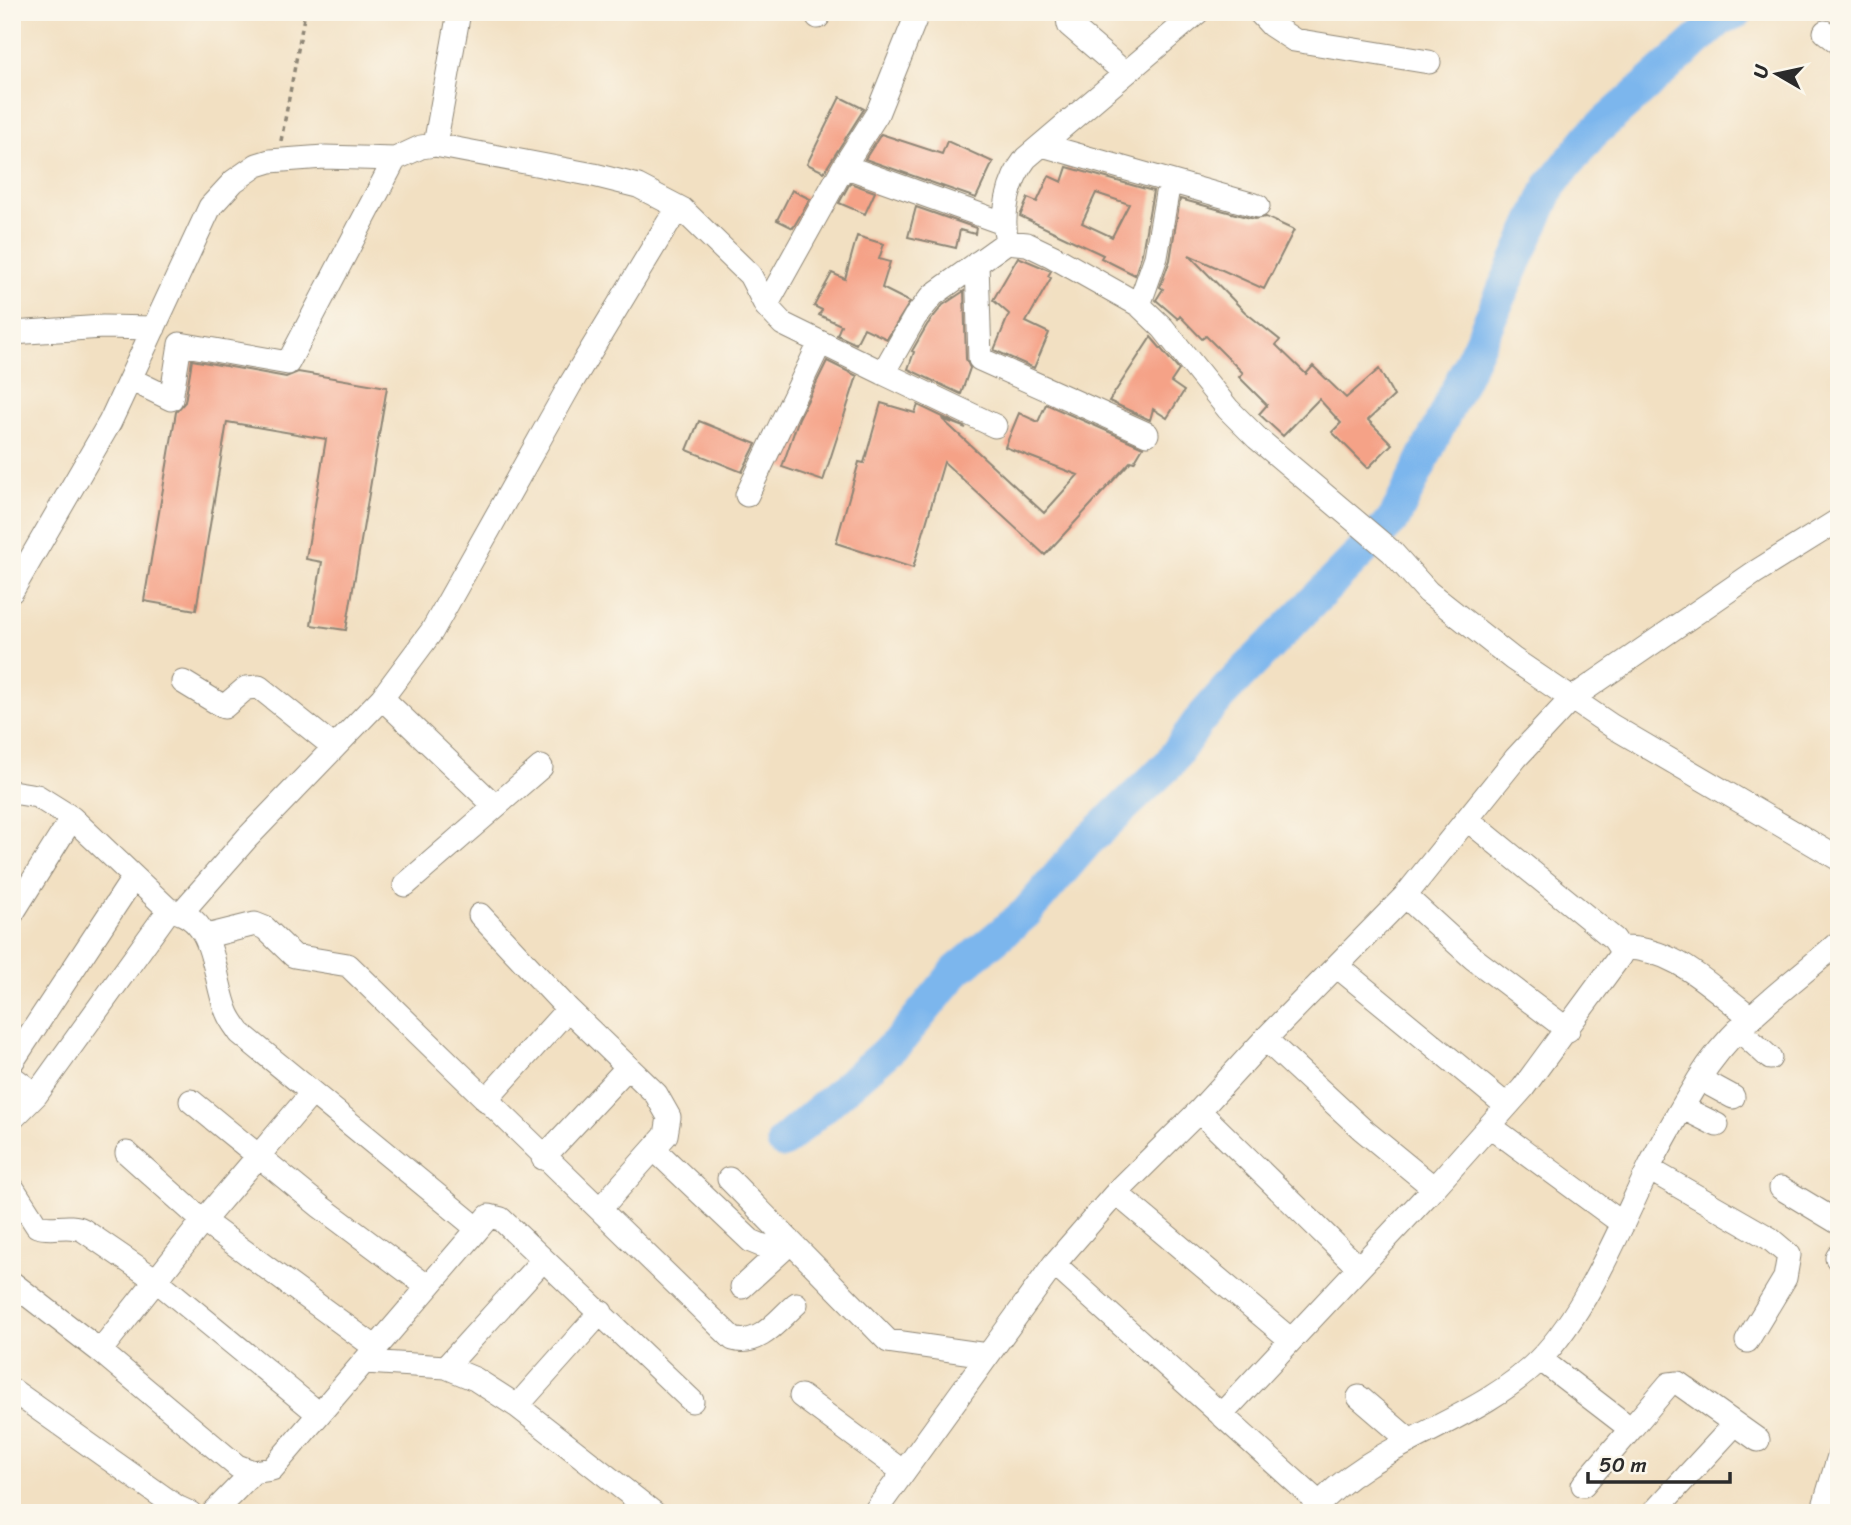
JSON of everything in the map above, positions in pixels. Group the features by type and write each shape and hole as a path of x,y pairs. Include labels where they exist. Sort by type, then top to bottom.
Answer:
{"street":[{"path":"435,145 458,12"},
{"path":"766,306 844,166 877,114 918,12"},
{"path":"1067,12 1069,25 1125,73"},
{"path":"883,373 924,305 940,287 977,263 1005,232 1019,167 1198,12"},
{"path":"1259,12 1271,25 1294,40 1429,62"},
{"path":"12,591 75,485 130,379 210,207 220,192 257,165 277,160 395,159 421,147 435,145 638,186 682,209 750,275 766,306 783,324 995,426"},
{"path":"1042,145 1258,206"},
{"path":"130,379 170,400 180,344 288,363 395,159"},
{"path":"844,166 1005,232 1139,305 1163,328 1228,409 1257,438 1392,552 1428,592 1513,659 1571,699 1714,788 1839,859"},
{"path":"1139,305 1156,257 1169,181"},
{"path":"12,1119 36,1095 176,911 382,698 432,631 570,385 668,223 682,209"},
{"path":"977,263 980,359 1147,434"},
{"path":"12,333 103,327 155,328"},
{"path":"747,495 820,343"},
{"path":"874,1513 1054,1264 1116,1193 1199,1111 1265,1039 1405,896 1516,758 1571,699 1754,573 1839,520"},
{"path":"183,682 224,707 246,688 260,687 334,747"},
{"path":"382,698 494,805"},
{"path":"405,885 541,766"},
{"path":"12,792 37,796 72,818 134,877 207,936 228,1016 240,1033 478,1229"},
{"path":"12,914 72,818"},
{"path":"1221,1415 1507,1107 1568,1030 1619,956 1620,948 1614,939 1468,820"},
{"path":"12,1062 134,877"},
{"path":"1405,896 1473,958 1568,1030"},
{"path":"480,915 568,1009 656,1094 668,1117 666,1135 600,1209"},
{"path":"207,936 255,924 265,928 294,956 348,965 543,1158 600,1209 733,1339 743,1342 754,1340 796,1304"},
{"path":"1054,1264 1221,1415 1315,1508 1363,1467 1409,1440 1489,1402 1544,1361 1586,1293 1623,1224 1648,1169 1700,1079 1745,1023 1839,942"},
{"path":"1620,948 1655,950 1680,962 1745,1023 1770,1058"},
{"path":"1337,966 1507,1107"},
{"path":"485,1100 568,1009"},
{"path":"1265,1039 1362,1129 1434,1188"},
{"path":"543,1158 627,1068"},
{"path":"12,1077 36,1095"},
{"path":"1700,1079 1733,1097"},
{"path":"100,1351 202,1221 312,1093"},
{"path":"191,1101 428,1287"},
{"path":"1683,1108 1717,1125"},
{"path":"1199,1111 1359,1268"},
{"path":"1490,1126 1623,1224"},
{"path":"654,1149 751,1241 768,1248 787,1239"},
{"path":"127,1153 202,1221 371,1355 446,1367 475,1379 517,1406 654,1513"},
{"path":"1648,1169 1769,1238 1789,1255 1785,1278 1748,1341"},
{"path":"729,1179 888,1341 987,1354"},
{"path":"12,1187 37,1226 52,1230 74,1227 83,1230 156,1280 319,1414"},
{"path":"1781,1188 1839,1223"},
{"path":"1116,1193 1291,1340"},
{"path":"12,1283 100,1351 237,1466 253,1472 271,1469 487,1217 498,1216 542,1261 601,1312 692,1401"},
{"path":"742,1287 787,1239"},
{"path":"446,1367 542,1261"},
{"path":"517,1406 601,1312"},
{"path":"1544,1361 1631,1429"},
{"path":"1583,1485 1673,1383 1680,1384 1758,1440"},
{"path":"12,1390 177,1507 190,1513"},
{"path":"801,1396 902,1471"},
{"path":"1359,1397 1409,1440"},
{"path":"1653,1513 1735,1424"},
{"path":"1822,1513 1839,1457"},
{"path":"213,1513 253,1472"}],"path":[{"path":"277,160 305,12"}],"building":[{"path":"840,97 864,109 824,172 807,164"},
{"path":"881,134 942,154 947,141 993,162 976,198 865,159"},
{"path":"1067,167 1153,191 1142,253 1135,275 1101,258 1103,255 1020,216 1028,198 1037,202 1049,176 1062,182","holes":["1096,193 1129,204 1112,237 1082,223"]},
{"path":"850,183 875,192 865,214 839,203"},
{"path":"792,190 810,199 793,228 777,220"},
{"path":"1180,199 1254,219 1266,217 1294,230 1264,289 1189,255 1245,312 1280,340 1276,345 1306,374 1313,366 1346,398 1379,369 1394,396 1368,420 1392,444 1368,468 1332,432 1341,423 1319,399 1283,436 1259,414 1267,405 1239,377 1243,373 1206,336 1202,339 1180,316 1178,319 1156,300 1163,289 1160,287 1170,260"},
{"path":"916,207 976,228 975,234 960,230 956,248 908,237"},
{"path":"857,236 884,244 879,259 890,262 882,288 910,302 887,339 864,328 856,344 837,335 841,325 819,315 822,310 814,306 832,273 845,279"},
{"path":"1018,257 1051,271 1048,276 1051,278 1026,322 1049,333 1034,368 994,350 1009,314 993,300"},
{"path":"964,291 966,359 970,368 961,394 908,369 914,352 912,351 927,325 943,305"},
{"path":"1151,337 1179,370 1171,382 1184,391 1167,418 1153,409 1150,420 1109,401"},
{"path":"192,360 286,377 298,372 387,387 346,630 311,625 322,562 306,559 326,439 227,422 196,610 144,601 176,412 185,402"},
{"path":"827,361 857,376 823,481 782,467 799,418"},
{"path":"881,403 915,413 918,405 966,428 942,419 1044,513 1078,475 1005,447 1019,413 1038,422 1046,404 1143,447 1134,462 1131,461 1045,555 944,462 913,568 836,543 859,462 864,463"},
{"path":"699,421 756,444 742,472 687,450"}],"waterway":[{"path":"783,1142 899,1041 957,970 1026,913 1087,842 1169,764 1198,722 1226,690 1394,519 1476,350 1550,186 1591,135 1721,19 1737,12"}]}
